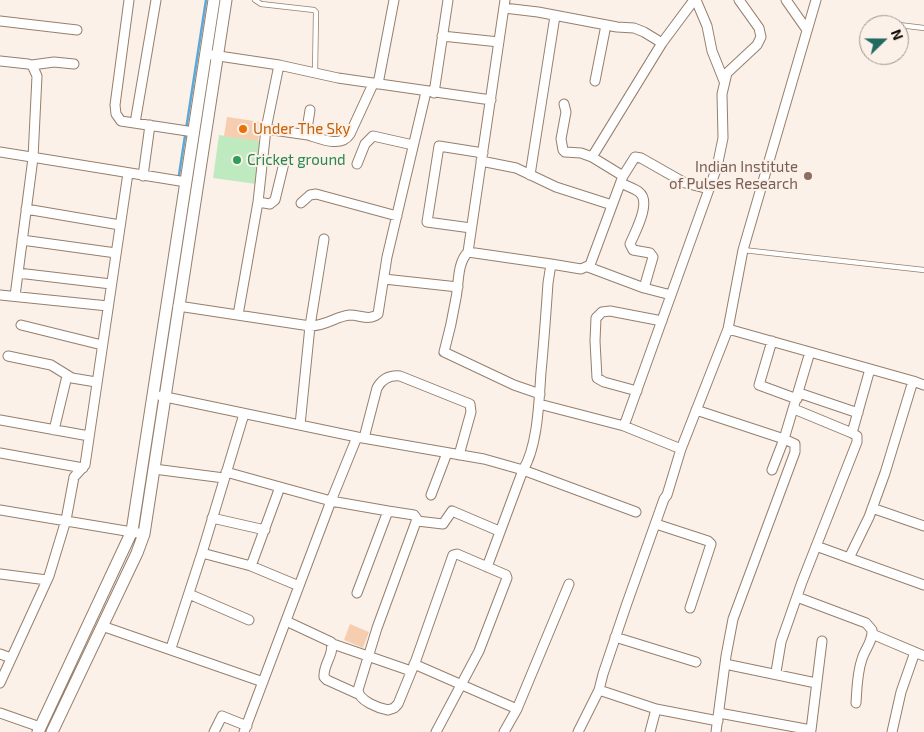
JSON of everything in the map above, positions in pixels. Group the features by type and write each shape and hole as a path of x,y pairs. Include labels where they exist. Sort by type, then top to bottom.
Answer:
{"street":[{"path":"130,0 116,114 121,121 194,132"},
{"path":"135,123 156,0"},
{"path":"0,713 39,729 138,533 154,469 159,396 178,306 211,55 214,0"},
{"path":"52,732 137,553 138,533 159,396 194,132 211,55 226,0"},
{"path":"266,130 308,135 338,142 346,140 376,84 394,0"},
{"path":"178,306 310,326 324,325 349,315 369,318 375,317 378,314 397,216 414,145 430,92 448,0"},
{"path":"592,157 662,43 695,0 707,26 712,51 724,81"},
{"path":"624,426 717,168 723,138 722,94 724,81 730,69 757,45 761,38 761,33 755,22 739,0"},
{"path":"786,0 807,30"},
{"path":"578,732 599,690 667,495 681,449 728,329 743,250 816,0"},
{"path":"540,394 514,386 444,352 458,287 460,266 468,252 504,4 555,16 640,30 662,43"},
{"path":"530,175 555,16"},
{"path":"0,22 77,30"},
{"path":"595,82 606,25"},
{"path":"442,36 499,42"},
{"path":"211,55 279,65 376,84 491,100"},
{"path":"0,61 32,66 54,62 74,64"},
{"path":"238,315 258,202 266,130 279,65"},
{"path":"15,296 33,158 37,76 32,66"},
{"path":"564,104 566,112 561,140 565,152 581,153 592,157 638,192 644,200 644,209 630,244 633,250 650,254 653,258 644,288"},
{"path":"308,135 310,110"},
{"path":"143,176 150,125"},
{"path":"357,164 366,144 372,136 414,145"},
{"path":"471,228 427,222 439,146 516,168 556,187 612,205"},
{"path":"0,152 186,182"},
{"path":"588,267 622,180 632,160 638,157 685,183 709,189"},
{"path":"258,202 270,204 275,200 284,163"},
{"path":"0,683 47,580 66,520 74,477 85,465 128,173"},
{"path":"301,203 310,195 316,194 397,216"},
{"path":"26,209 120,225"},
{"path":"300,425 310,326 324,239"},
{"path":"22,240 116,253"},
{"path":"468,252 581,269 588,267 644,288 671,295"},
{"path":"487,567 527,462 537,421 550,264"},
{"path":"18,272 111,284"},
{"path":"384,278 458,287"},
{"path":"0,295 108,306"},
{"path":"637,391 596,378 596,318 602,312 610,311 662,321"},
{"path":"21,326 102,345"},
{"path":"728,329 924,385"},
{"path":"772,341 759,385 796,400 857,436 781,642 778,666 773,674"},
{"path":"772,470 784,439 810,352"},
{"path":"8,356 50,365 67,376 96,382"},
{"path":"852,432 870,369"},
{"path":"54,430 67,376"},
{"path":"214,732 222,716 243,728 263,682 331,501 360,438 380,382 394,376 400,376 470,404 471,412 459,455"},
{"path":"849,558 872,508 913,381"},
{"path":"159,396 360,438 484,459 523,470 636,512"},
{"path":"796,400 858,413"},
{"path":"539,404 624,426 681,449"},
{"path":"696,410 784,439 794,444 795,452 733,619 716,732"},
{"path":"171,648 244,414"},
{"path":"0,420 89,436"},
{"path":"0,453 83,468"},
{"path":"431,496 447,453"},
{"path":"154,469 225,475 331,501 416,516 417,521 377,628 358,694"},
{"path":"251,566 280,488"},
{"path":"872,508 924,526"},
{"path":"0,510 138,533"},
{"path":"357,593 388,511"},
{"path":"417,521 443,524 452,511 499,532"},
{"path":"212,518 265,530"},
{"path":"656,524 708,541 711,544 690,608"},
{"path":"816,546 924,585"},
{"path":"202,553 251,566 299,586"},
{"path":"332,644 332,651 324,677 358,694 364,700 382,709 394,708 398,704 412,668 453,555 457,554 506,575 508,579 479,651 436,732"},
{"path":"1,575 47,580"},
{"path":"504,732 517,709 569,584"},
{"path":"189,594 249,620"},
{"path":"797,597 866,623 872,630 860,667 856,702"},
{"path":"286,621 329,640 332,644 461,685 517,709"},
{"path":"102,626 171,648 263,682"},
{"path":"872,634 924,656"},
{"path":"616,638 696,662"},
{"path":"599,690 656,709 811,731 822,641"},
{"path":"892,732 901,692 915,652"},
{"path":"0,654 11,658"},
{"path":"725,664 816,684"},
{"path":"650,732 656,709"}],"lane":[{"path":"256,0 261,4 314,10 316,12 315,73"},
{"path":"909,27 924,28"},
{"path":"743,250 924,270"}],"green space":[{"name":"Cricket ground","path":"219,135 262,141 256,184 213,178"}],"building":[{"path":"227,117 261,122 258,141 224,136"},
{"path":"350,624 369,632 363,648 344,640"}],"waterway":[{"path":"179,175 206,0"}],"place":[{"name":"Under The Sky","path":"243,129"},
{"name":"Cricket ground","path":"237,160"},
{"name":"Indian Institute of Pulses Research","path":"808,176"}]}
